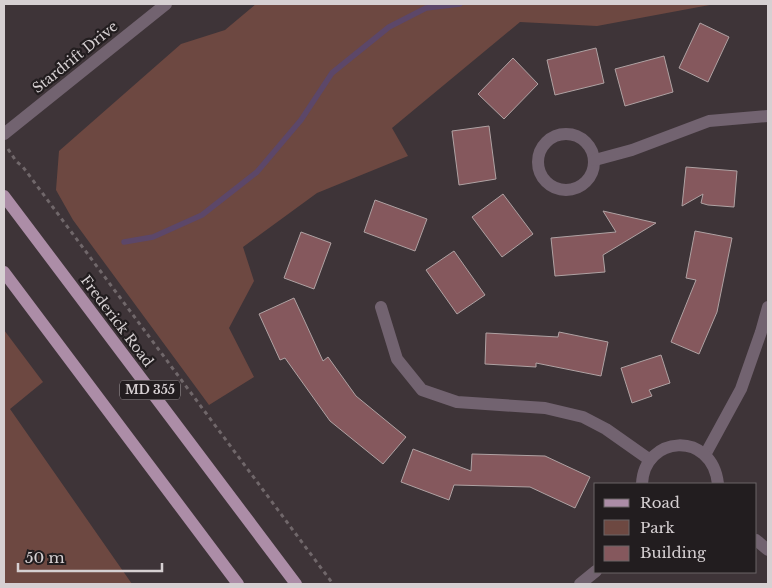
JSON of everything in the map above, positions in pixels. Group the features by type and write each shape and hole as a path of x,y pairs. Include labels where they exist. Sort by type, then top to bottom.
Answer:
{"main road":[{"name":"Frederick Road","path":"4,196 296,584"},
{"name":"MD 355","path":"4,272 238,584"}],"street":[{"name":"Stardrift Drive","path":"4,134 166,4"},
{"path":"594,160 632,150 708,121 768,116"},
{"path":"562,134 580,137 592,150 594,160 594,169 584,185 566,191 556,189 548,184 538,168 540,151 553,137 562,134"},
{"path":"381,307 397,359 422,390 457,402 545,408 583,417 606,429 650,460"},
{"path":"705,455 741,390 768,308"},
{"path":"642,483 645,468 650,460 662,450 676,445 696,449 705,455 712,463 718,483"},
{"path":"757,541 768,550"},
{"path":"580,584 594,573"}],"path":[{"path":"4,143 333,584"}],"green space":[{"path":"256,4 715,4 597,26 520,22 392,128 408,156 317,193 243,247 254,281 229,328 254,377 209,405 73,220 56,190 59,151 181,44 225,30"},
{"path":"4,330 43,382 10,409 132,584 4,584"}],"building":[{"path":"700,23 729,37 708,82 679,68"},
{"path":"596,48 604,83 555,95 547,60"},
{"path":"664,56 673,92 625,106 615,69"},
{"path":"513,58 538,84 504,119 478,94"},
{"path":"489,126 496,179 459,185 452,131"},
{"path":"686,167 737,171 734,207 701,203 703,194 682,206"},
{"path":"503,194 533,234 502,257 472,217"},
{"path":"375,200 427,219 415,251 364,232"},
{"path":"603,211 656,223 603,255 605,272 555,276 551,238 616,232"},
{"path":"695,231 732,238 717,312 699,354 671,342 696,280 686,278"},
{"path":"301,232 331,243 314,289 284,278"},
{"path":"454,251 485,295 457,314 426,270"},
{"path":"294,298 323,361 328,357 356,396 406,437 383,464 330,421 285,358 280,360 259,314"},
{"path":"559,332 608,342 601,376 536,363 536,367 485,364 486,333 558,337"},
{"path":"661,355 670,383 649,390 652,396 632,403 621,368"},
{"path":"413,449 471,471 472,454 545,456 590,477 575,508 530,487 454,485 449,500 401,482"}],"waterway":[{"path":"124,242 153,237 202,215 257,172 301,120 332,73 389,27 426,8 460,4"}]}
